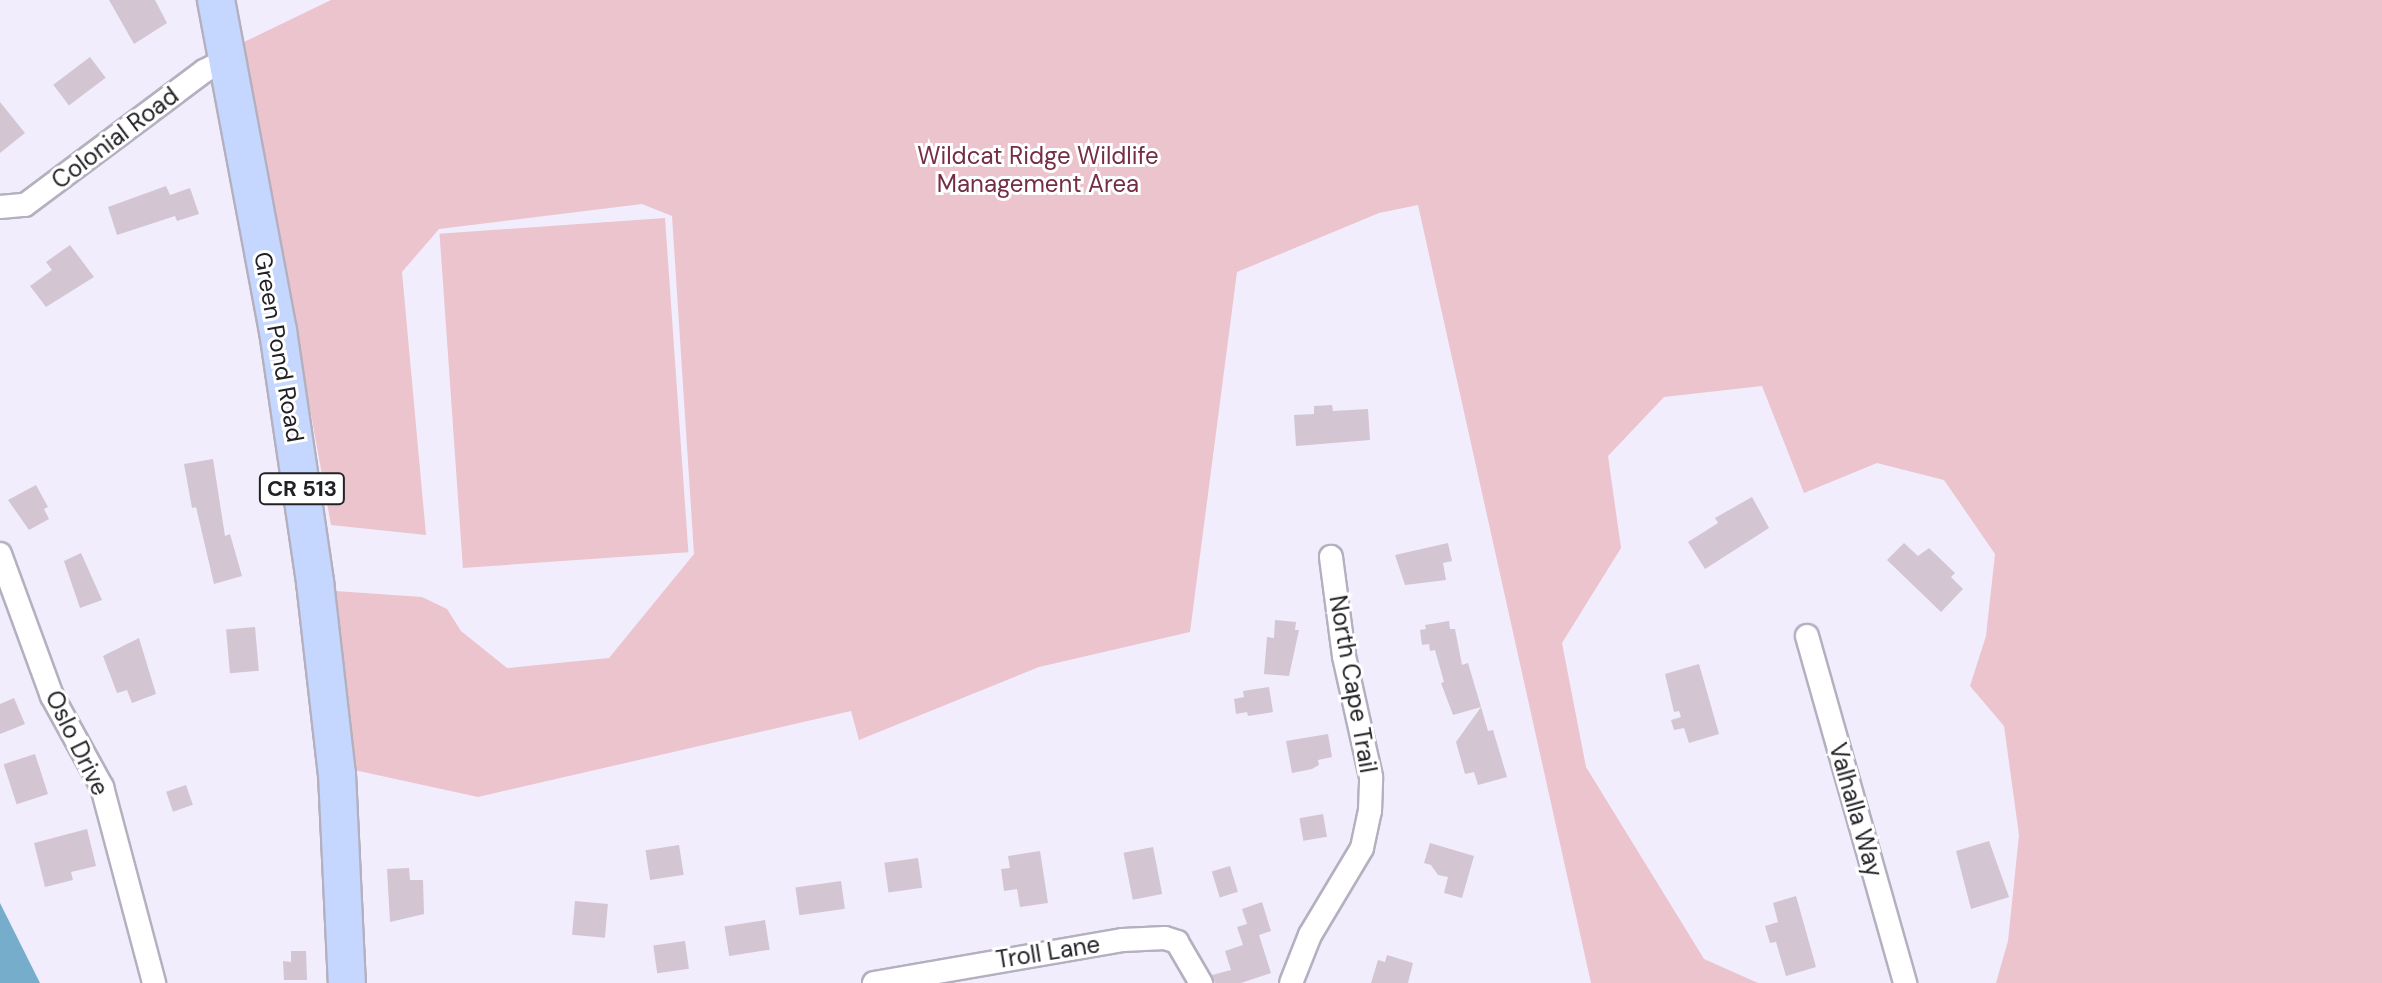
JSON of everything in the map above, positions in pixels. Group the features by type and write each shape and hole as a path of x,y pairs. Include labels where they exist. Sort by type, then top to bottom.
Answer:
{"main road":[{"name":"Green Pond Road","path":"216,0 278,331 315,582 337,774 347,983"}],"street":[{"name":"Colonial Road","path":"0,207 25,205 204,71 228,59"},
{"name":"Oslo Drive","path":"0,554 52,696 102,787 154,983"},
{"name":"North Cape Trail","path":"1291,983 1310,935 1362,848 1370,811 1371,777 1344,656 1331,557"},
{"name":"Valhalla Way","path":"1807,636 1905,983"},
{"name":"Troll Lane","path":"874,983 1123,940 1165,938 1177,942 1201,983"}],"green space":[{"name":"Wildcat Ridge Wildlife Management Area","path":"331,0 2382,0 2382,983 1996,983 2008,941 2019,835 2004,726 1970,686 1986,636 1995,554 1944,480 1877,463 1804,493 1762,386 1664,397 1608,456 1621,548 1562,643 1586,767 1704,959 1758,983 1591,983 1418,205 1379,213 1237,272 1190,632 1039,667 859,740 851,711 478,797 345,768 335,591 422,597 447,609 461,631 507,668 609,658 694,554 672,216 642,204 439,229 402,272 426,535 331,525 244,42"},
{"path":"665,218 688,552 463,568 440,234"}],"water":[{"path":"0,903 40,983 0,983"}],"building":[{"path":"109,0 155,0 167,23 134,44"},
{"path":"90,57 106,78 69,105 53,85"},
{"path":"0,102 25,133 0,153"},
{"path":"166,186 170,195 190,188 199,214 177,221 175,216 117,235 108,207"},
{"path":"70,245 94,277 46,307 30,286 52,270 46,262"},
{"path":"1332,405 1333,411 1368,409 1370,440 1296,446 1294,415 1314,414 1314,406"},
{"path":"213,459 225,536 230,534 242,576 214,584 196,507 192,508 184,464"},
{"path":"36,485 48,507 44,509 49,519 29,530 8,500"},
{"path":"1752,497 1769,528 1705,569 1688,542 1718,523 1715,518"},
{"path":"1448,543 1452,561 1443,563 1446,580 1405,585 1395,555"},
{"path":"1904,543 1918,556 1929,548 1955,573 1951,577 1963,589 1941,612 1887,560"},
{"path":"81,553 102,600 80,608 64,561"},
{"path":"1275,620 1296,622 1295,630 1299,630 1289,676 1264,674 1267,637 1274,638"},
{"path":"1449,621 1450,629 1455,629 1462,665 1468,663 1481,707 1453,715 1441,683 1444,682 1435,650 1430,651 1429,644 1422,645 1420,630 1426,629 1425,625"},
{"path":"255,627 259,671 230,673 226,630"},
{"path":"139,638 156,694 132,703 127,690 117,693 103,656"},
{"path":"1699,664 1719,734 1689,743 1684,728 1674,730 1671,720 1681,717 1679,711 1674,712 1665,674"},
{"path":"1269,687 1273,712 1248,716 1247,712 1236,714 1234,699 1244,697 1243,691"},
{"path":"14,698 25,724 0,734 0,704"},
{"path":"1481,707 1488,731 1493,730 1507,777 1478,785 1474,772 1465,774 1456,742"},
{"path":"1328,734 1332,757 1318,760 1319,765 1312,769 1292,773 1286,741"},
{"path":"35,754 48,794 17,804 4,764"},
{"path":"186,785 193,805 173,812 166,792"},
{"path":"1323,814 1327,837 1303,841 1299,818"},
{"path":"87,829 96,866 71,872 73,880 45,887 34,843"},
{"path":"1989,841 2009,897 1971,909 1956,851"},
{"path":"1430,843 1474,856 1462,898 1444,893 1448,877 1438,875 1431,865 1424,863"},
{"path":"679,845 684,875 650,880 645,850"},
{"path":"1153,847 1162,894 1133,900 1124,853"},
{"path":"1040,851 1048,903 1020,907 1017,889 1004,891 1001,869 1010,868 1008,856"},
{"path":"918,858 922,888 889,892 884,863"},
{"path":"1230,866 1238,892 1220,897 1212,872"},
{"path":"409,868 410,880 423,880 424,914 390,922 387,869"},
{"path":"841,881 845,909 799,915 795,887"},
{"path":"1796,896 1816,967 1786,976 1776,942 1770,943 1765,926 1778,922 1773,903"},
{"path":"575,901 608,904 605,938 572,935"},
{"path":"1262,902 1271,931 1259,935 1271,973 1241,983 1215,983 1212,975 1231,970 1225,951 1243,945 1237,927 1247,924 1242,909"},
{"path":"765,920 770,950 729,956 725,926"},
{"path":"685,941 689,969 657,973 653,945"},
{"path":"291,951 306,951 307,980 284,980 283,961 291,962"},
{"path":"1387,955 1413,963 1408,983 1371,983 1378,960 1385,962"}]}
